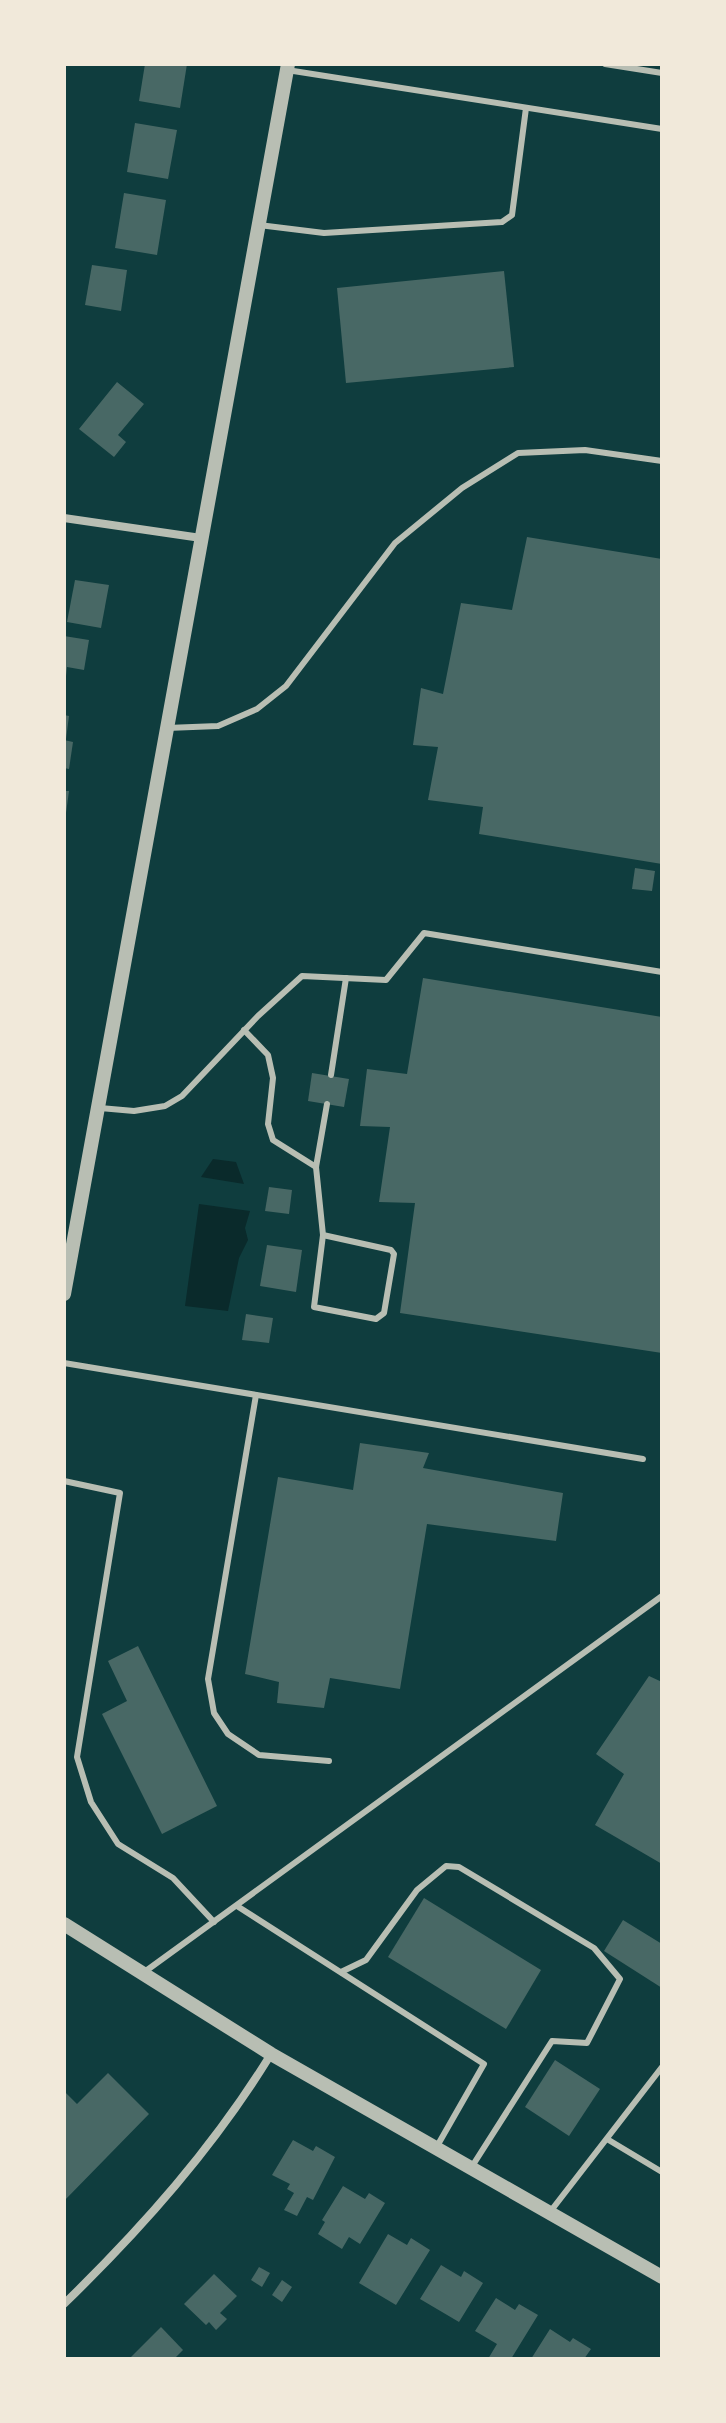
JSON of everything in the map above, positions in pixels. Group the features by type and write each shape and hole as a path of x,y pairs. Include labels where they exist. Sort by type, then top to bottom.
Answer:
{"street":[{"path":"64,1294 287,67"},
{"path":"64,518 201,538"},
{"path":"64,1924 271,2054 662,2277"},
{"path":"64,2304 190,2169 242,2101 271,2054"}],"lane":[{"path":"605,64 662,73"},
{"path":"287,67 662,129"},
{"path":"258,225 324,233 502,222 512,215 526,108"},
{"path":"167,728 218,726 257,709 286,686 395,543 462,488 518,453 585,450 662,461"},
{"path":"98,1107 134,1111 165,1106 182,1096 244,1030 302,976 386,980 424,933 662,972"},
{"path":"331,1075 346,978"},
{"path":"244,1030 268,1055 273,1078 268,1124 273,1140 316,1167"},
{"path":"323,1235 391,1250 394,1254 381,1317 376,1319 314,1307 323,1235 316,1167 327,1104"},
{"path":"64,1363 643,1459"},
{"path":"256,1395 208,1679 214,1713 228,1734 259,1755 329,1761"},
{"path":"64,1481 120,1493 77,1757 91,1802 118,1844 173,1878 214,1922"},
{"path":"143,1973 662,1596"},
{"path":"341,1972 366,1960 417,1890 446,1866 459,1867 594,1948 620,1979 587,2043 552,2041 471,2168"},
{"path":"237,1906 484,2064 436,2148"},
{"path":"550,2212 662,2067"},
{"path":"607,2139 662,2172"}],"water":[{"path":"213,1159 236,1162 244,1184 201,1177"},
{"path":"199,1204 250,1211 245,1228 248,1240 239,1258 228,1311 185,1306"}],"building":[{"path":"145,64 187,64 180,108 139,101"},
{"path":"135,123 177,130 168,179 127,172"},
{"path":"124,193 166,200 157,255 115,248"},
{"path":"92,265 127,270 121,311 85,305"},
{"path":"504,271 514,367 346,383 337,288"},
{"path":"117,382 144,404 118,435 126,442 114,457 79,429"},
{"path":"527,537 662,559 662,864 479,834 483,807 428,800 438,747 413,745 421,688 443,694 461,603 512,610"},
{"path":"75,580 109,585 101,628 67,622"},
{"path":"64,636 89,640 84,670 67,667 66,676"},
{"path":"64,715 69,716 66,739 64,739"},
{"path":"64,740 73,742 69,769 64,768"},
{"path":"64,791 69,791 66,813 64,813"},
{"path":"635,868 655,871 652,891 632,889"},
{"path":"423,978 662,1017 662,1353 400,1313 415,1203 379,1202 390,1127 360,1126 367,1069 407,1074"},
{"path":"312,1073 349,1079 344,1107 308,1101"},
{"path":"269,1187 292,1190 289,1214 265,1211"},
{"path":"267,1245 302,1250 296,1292 260,1286"},
{"path":"246,1314 273,1318 269,1343 242,1340"},
{"path":"360,1443 429,1453 423,1468 563,1493 556,1541 427,1524 400,1689 330,1678 324,1708 277,1703 279,1682 245,1674 278,1477 353,1490"},
{"path":"138,1646 217,1806 162,1834 102,1714 127,1701 108,1661"},
{"path":"649,1676 662,1682 662,1864 595,1825 624,1774 596,1754"},
{"path":"424,1898 541,1970 506,2029 388,1957"},
{"path":"623,1920 662,1944 662,1988 604,1951"},
{"path":"555,2060 600,2089 569,2136 525,2107"},
{"path":"108,2073 149,2114 64,2201 64,2091 77,2104"},
{"path":"293,2140 313,2151 316,2146 335,2157 313,2200 307,2197 297,2216 284,2210 294,2193 287,2189 290,2184 272,2175"},
{"path":"343,2186 365,2199 369,2193 385,2203 360,2244 349,2237 342,2249 318,2234 325,2222 322,2220"},
{"path":"388,2234 407,2245 411,2238 430,2250 396,2305 359,2283"},
{"path":"441,2265 461,2277 464,2271 483,2283 459,2322 420,2299"},
{"path":"259,2267 270,2273 262,2287 251,2280"},
{"path":"214,2274 237,2296 220,2313 227,2319 216,2330 209,2322 206,2325 184,2304"},
{"path":"282,2280 292,2287 282,2302 272,2295"},
{"path":"496,2298 515,2310 519,2304 538,2315 511,2359 488,2359 497,2344 475,2331"},
{"path":"161,2327 183,2350 174,2359 133,2359 131,2357"},
{"path":"550,2329 570,2342 573,2338 591,2349 584,2359 531,2359"}]}
